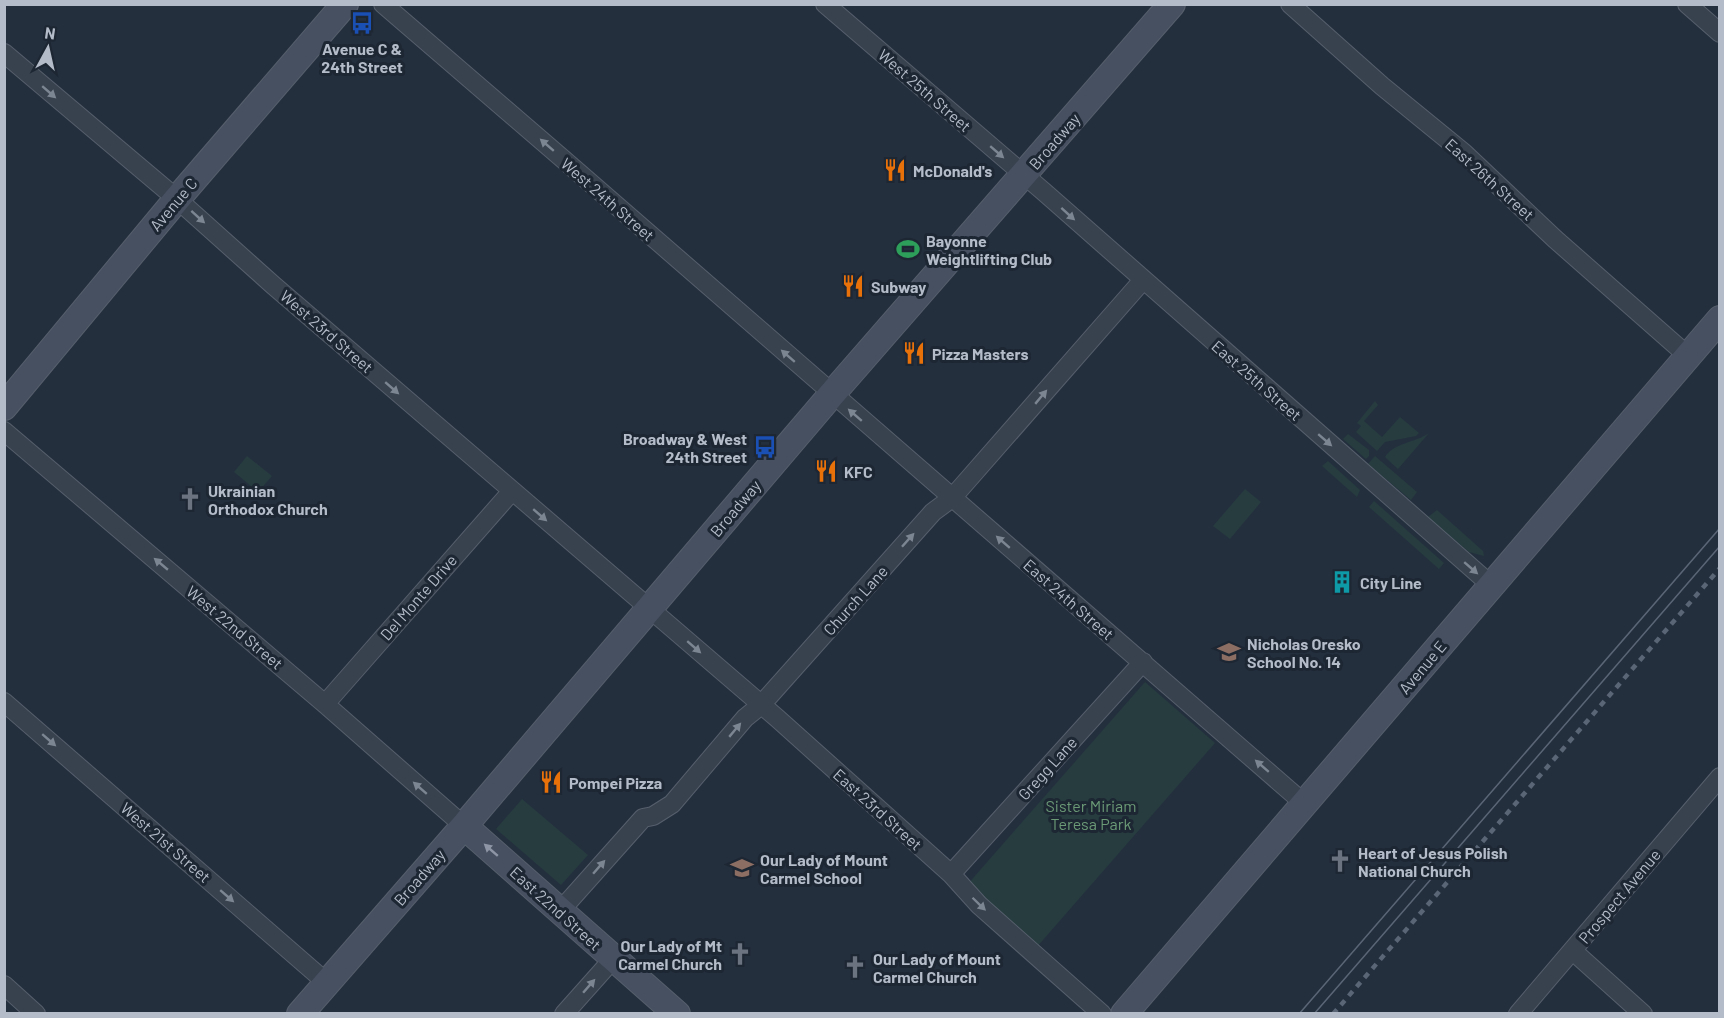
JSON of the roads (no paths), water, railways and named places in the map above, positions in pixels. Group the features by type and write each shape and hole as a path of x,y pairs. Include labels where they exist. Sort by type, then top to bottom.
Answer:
{"street":[{"name":"Avenue C","path":"4,407 177,199 345,4"},
{"name":"West 24th Street","path":"383,4 832,394"},
{"name":"West 25th Street","path":"825,4 1024,176"},
{"name":"Broadway","path":"300,1014 464,826 832,394 1172,4"},
{"name":"East 26th Street","path":"1290,4 1382,86 1464,153 1555,239 1688,356"},
{"path":"1687,4 1719,33"},
{"name":"West 23rd Street","path":"4,54 177,199 273,285 649,609"},
{"name":"East 25th Street","path":"1024,176 1491,585"},
{"name":"Church Lane","path":"560,911 643,818 653,816 672,804 745,718 761,705 933,512 952,498 1143,280"},
{"name":"Avenue E","path":"1124,1014 1306,805 1719,319"},
{"name":"East 24th Street","path":"832,394 1306,805"},
{"name":"West 22nd Street","path":"4,431 325,704 464,826"},
{"name":"Del Monte Drive","path":"325,704 512,491"},
{"name":"East 23rd Street","path":"649,609 951,874 980,904 1102,1014"},
{"name":"Gregg Lane","path":"951,874 1143,662"},
{"name":"West 21st Street","path":"4,702 327,983"},
{"name":"Prospect Avenue","path":"1518,1014 1717,784"},
{"name":"East 22nd Street","path":"464,826 677,1014"},
{"path":"1573,951 1643,1014"},
{"path":"564,1014 613,958"},
{"path":"4,985 36,1014"}],"tram line":[{"path":"1299,1014 1720,528"},
{"path":"1314,1014 1720,546"}],"railway":[{"path":"1333,1014 1720,568"}],"place":[{"name":"Avenue C & 24th Street","path":"362,23"},
{"name":"McDonald's","path":"895,170"},
{"name":"Bayonne Weightlifting Club","path":"908,249"},
{"name":"Subway","path":"853,286"},
{"name":"Pizza Masters","path":"914,353"},
{"name":"Broadway & West 24th Street","path":"765,447"},
{"name":"KFC","path":"826,471"},
{"name":"Ukrainian Orthodox Church","path":"190,499"},
{"name":"City Line","path":"1342,582"},
{"name":"Nicholas Oresko School No. 14","path":"1229,652"},
{"name":"Pompei Pizza","path":"551,782"},
{"name":"Heart of Jesus Polish National Church","path":"1340,861"},
{"name":"Our Lady of Mount Carmel School","path":"742,868"},
{"name":"Our Lady of Mt Carmel Church","path":"740,954"},
{"name":"Our Lady of Mount Carmel Church","path":"855,967"}],"park label":[{"name":"Sister Miriam Teresa Park","path":"1091,814"}]}
